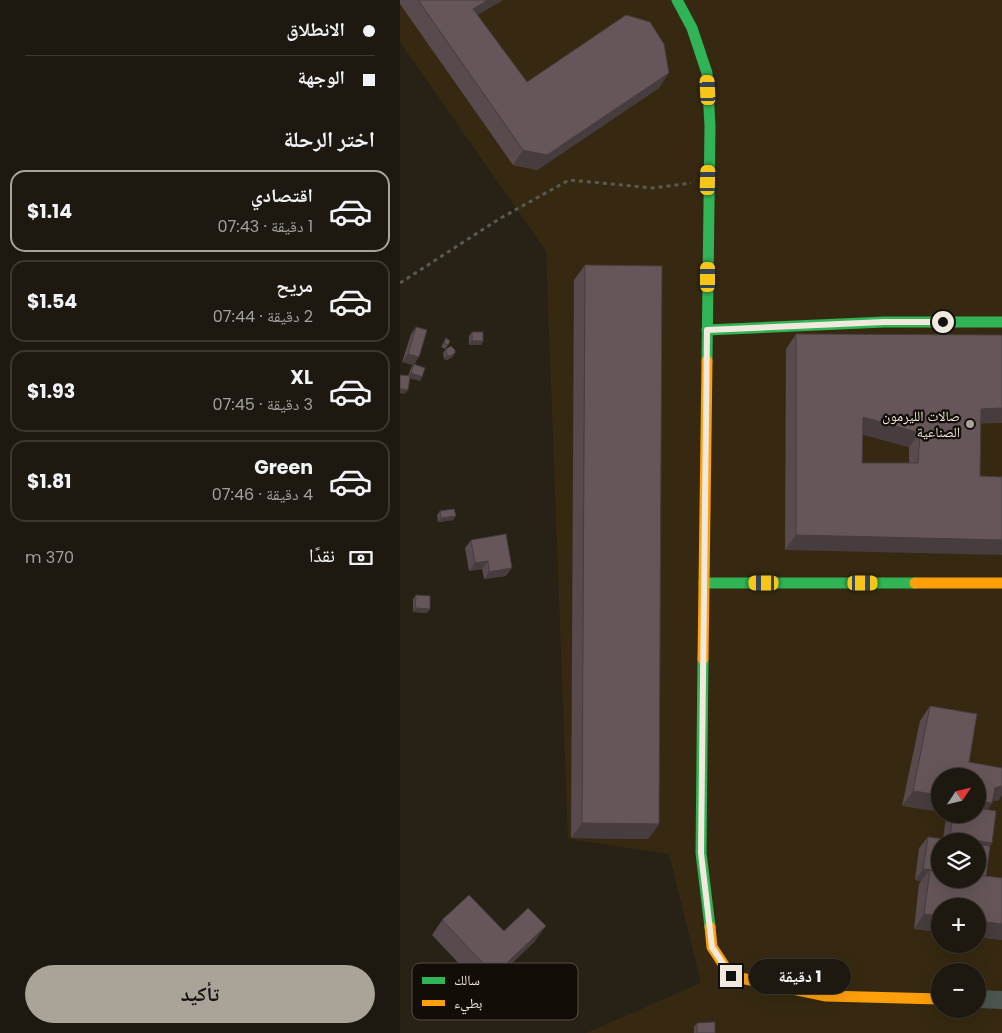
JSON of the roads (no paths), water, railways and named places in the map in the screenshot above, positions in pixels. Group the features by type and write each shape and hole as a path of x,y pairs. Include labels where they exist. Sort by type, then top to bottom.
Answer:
{"street":[{"path":"677,0 692,28 707,73 710,126 701,853 712,947 731,976 826,996 931,999"},
{"path":"707,330 884,322 1002,322"},
{"path":"704,583 1002,582"},
{"path":"986,999 1002,1000"}],"place":[{"name":"صالات الليرمون الصناعية","path":"970,424"}]}
